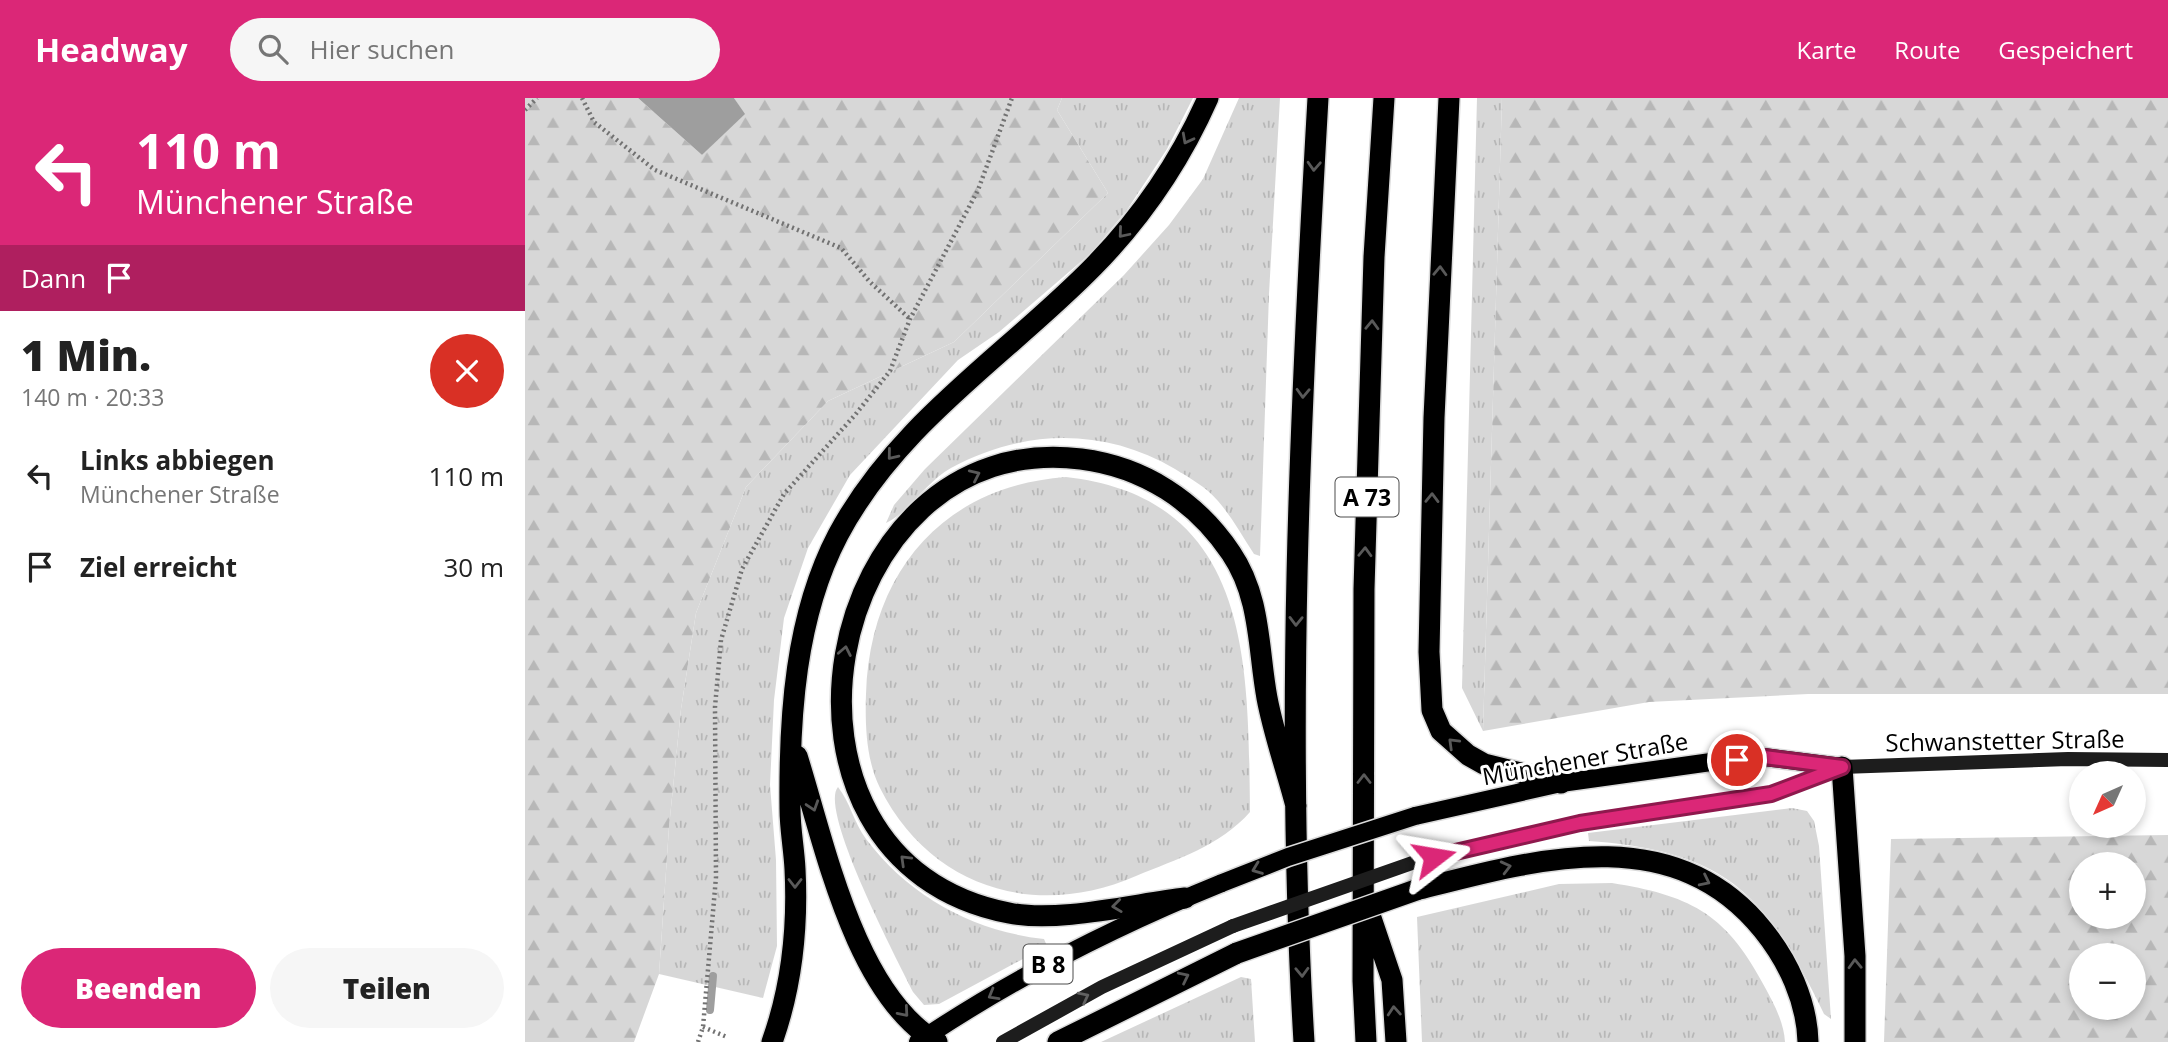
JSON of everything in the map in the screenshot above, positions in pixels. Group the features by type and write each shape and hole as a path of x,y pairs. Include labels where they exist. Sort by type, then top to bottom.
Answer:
{"highway":[{"path":"772,1042 781,1016 795,921 790,810 796,679 816,588 839,534 862,495 890,457 923,421 1072,288 1122,234 1164,179 1208,98"},
{"name":"A 73","path":"1304,1042 1294,709 1300,471 1318,98"},
{"name":"A 73","path":"1366,1042 1363,981 1364,589 1374,257 1384,98"},
{"path":"1449,98 1434,418 1429,652 1432,710 1441,730 1468,755 1496,767 1561,783"},
{"path":"1185,898 1035,916 985,907 930,881 907,864 885,840 863,809 848,771 842,732 841,678 849,630 867,582 884,552 908,523 934,499 960,482 994,467 1036,458 1067,457 1118,466 1148,477 1196,511 1233,556 1252,598 1261,636 1267,698 1296,806"},
{"path":"792,741 848,918 892,999 927,1040"},
{"path":"1842,767 1855,957 1856,1042"},
{"path":"1058,1042 1237,953 1416,890 1522,863 1587,856 1641,859 1689,873 1712,884 1735,900 1772,941 1794,981 1803,1005 1808,1042"},
{"path":"1364,897 1392,979 1396,1042"}],"main road":[{"name":"Münchener Straße","path":"927,1040 1041,967 1185,898 1287,857 1415,816 1561,783 1764,757 1842,767"},
{"name":"Schwanstetter Straße","path":"1842,767 2068,759 2168,760"},
{"path":"1003,1042 1124,976 1233,926 1415,862 1580,823 1771,794 1842,767"}],"path":[{"path":"525,110 537,98"},
{"path":"582,98 594,122 655,170 841,248 870,282 910,319"},
{"path":"698,1042 703,1027 727,1037"}],"green space":[{"path":"525,98 638,98 702,155 744,114 734,98 1062,98 1057,110 1108,193 954,342 828,401 746,487 696,613 681,709 669,827 659,974 634,1042 525,1042"},
{"path":"1062,98 1193,98 1167,149 1127,210 1091,253 999,332 958,360 850,475 808,548 784,618 774,700 770,785 776,860 777,946 763,998 659,974 669,827 681,709 696,613 746,487 828,401 954,342 1108,193 1057,110"},
{"path":"1239,98 1280,98 1269,294 1260,556 1254,554 1218,501 1198,483 1148,455 1091,440 1035,440 978,455 943,473 902,512 886,523 894,505 925,469 1124,275 1169,225 1203,179"},
{"path":"1477,98 1502,98 1483,731 1462,688"},
{"path":"1502,98 2168,98 2168,694 1808,694 1649,702 1483,731"},
{"path":"1066,477 1128,491 1174,518 1206,554 1228,598 1240,648 1247,701 1250,812 1212,843 1136,876 1098,889 1061,895 1024,894 989,886 957,871 927,850 901,822 875,777 866,730 866,694 871,650 882,610 899,574 921,543 950,517 983,498 1022,484"},
{"path":"838,787 866,839 883,860 923,894 968,919 1018,935 1044,939 1047,946 939,1004 924,1005 913,992 849,854 839,825 835,801"},
{"path":"1792,808 1807,811 1814,821 1819,846 1831,1019 1824,1014 1782,938 1761,909 1737,886 1709,868 1676,855 1636,846 1589,841 1588,833"},
{"path":"2146,835 2168,835 2168,1042 1884,1042 1891,839 2146,838"},
{"path":"1612,883 1683,901 1718,923 1734,939 1762,982 1780,1019 1785,1042 1422,1042 1417,917 1559,884"},
{"path":"1241,977 1251,979 1255,1042 1101,1042"}],"shaded area":[{"path":"638,98 734,98 745,114 702,155"}],"waterway":[{"path":"710,1010 713,976"}],"route":[{"path":"1434,857 1580,823 1771,794 1842,767 1764,757 1737,760"}]}
